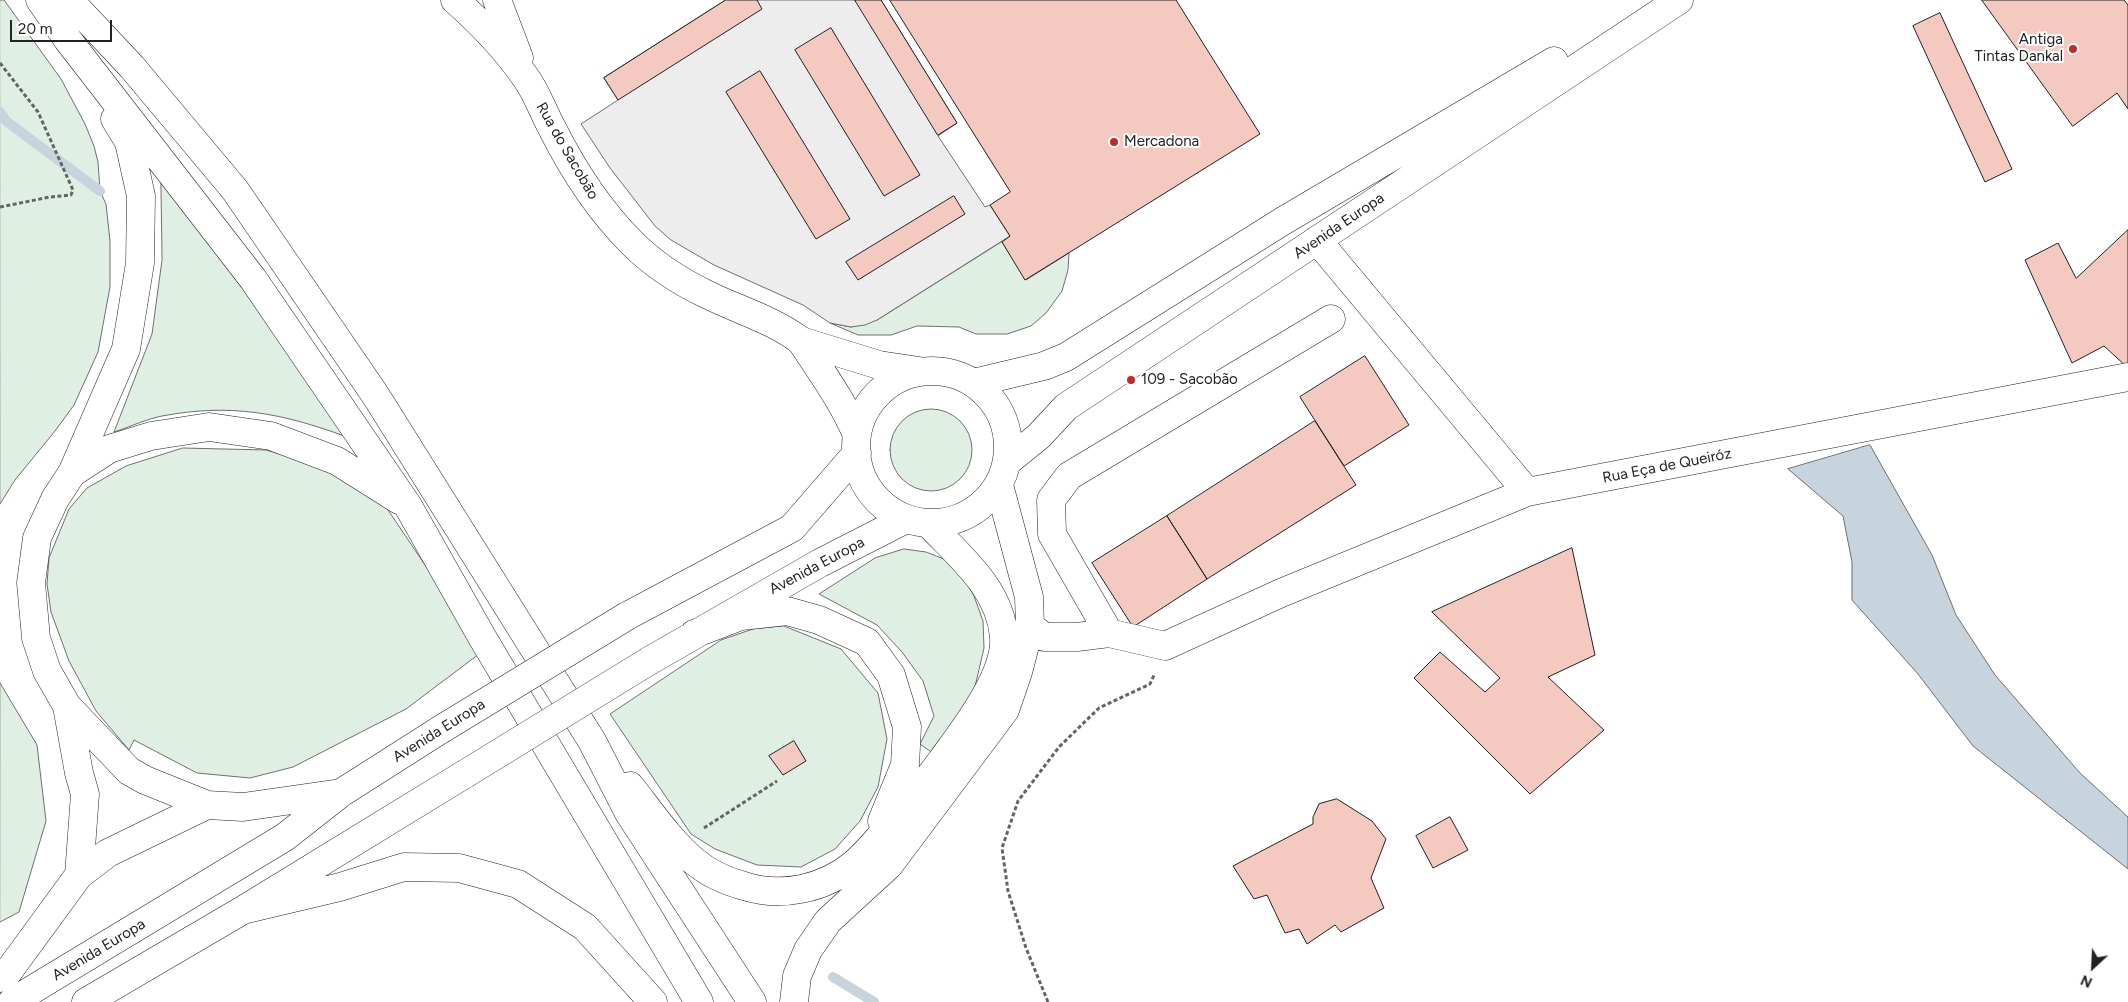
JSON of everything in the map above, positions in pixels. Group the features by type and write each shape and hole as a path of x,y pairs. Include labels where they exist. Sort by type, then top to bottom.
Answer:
{"main road":[{"path":"40,0 68,40 252,279 408,506 482,637 699,1002"},
{"path":"70,0 132,68 234,190 376,396 592,741 630,813 752,1002"},
{"name":"Rua do Sacobão","path":"455,0 482,24 527,78 551,127 582,181 602,209 632,243 668,272 706,294 787,330 800,341"},
{"path":"497,0 527,78"},
{"name":"Avenida Europa","path":"973,383 1044,366 1066,357 1283,221 1608,28 1662,0"},
{"name":"Avenida Europa","path":"86,1002 243,910 694,634 820,563 917,521 942,523 969,514 990,497 1003,474 1066,407 1679,0"},
{"path":"68,40 129,142 141,196 140,263 126,349 72,473 55,499 38,538 31,583 36,638 47,671 67,706 129,771 145,780 207,805 243,807 341,793"},
{"path":"1318,240 1527,492"},
{"path":"1109,633 1052,534 1051,500 1069,476 1331,318"},
{"path":"592,741 694,862 724,880 760,892 793,891 822,884 853,865 872,846 927,781 990,689 998,668 1004,639 999,611 989,590 917,521 886,507 870,490 860,469 857,444 850,418 833,388 800,341"},
{"path":"800,341 879,365 926,372"},
{"name":"Avenida Europa","path":"12,1002 286,837 341,793 627,616 792,528 857,444 865,412 875,398 891,384 907,375 926,372 955,375 973,383 993,401 1005,424 1009,443 1003,474"},
{"name":"Rua Eça de Queiróz","path":"1165,646 1281,593 1527,492 2128,377"},
{"path":"72,473 109,449 151,436 209,427 271,436 337,461 408,506"},
{"path":"794,1002 797,976 808,950 828,921 889,865 1005,710 1018,672 1030,626 1029,597 1003,474"},
{"path":"694,634 741,616 787,611 819,620 867,642 891,675 907,727 905,765 872,846"},
{"path":"1030,626 1044,637 1077,637 1109,633 1165,646"},
{"path":"67,706 79,773 85,794 79,875"},
{"path":"0,978 8,972 30,939 79,875 108,853 207,805"},
{"path":"243,910 340,887 404,867 459,868 518,884 585,927 653,1002"},
{"path":"0,957 30,939"}],"path":[{"path":"0,63 38,112 73,190 71,196 50,197 0,207"},
{"path":"1048,1002 1026,948 1008,891 1002,848 1018,801 1059,747 1099,708 1150,684 1165,646"},
{"path":"678,844 777,781"}],"green space":[{"path":"0,0 4,0 61,79 85,124 94,146 98,162 100,191 106,204 110,241 110,287 98,352 74,405 15,480 0,504"},
{"path":"161,173 347,437 278,416 211,410 162,416 114,432 152,334 162,260"},
{"path":"1002,242 1026,280 1069,253 1068,270 1062,291 1046,313 1031,326 1007,334 976,334 959,327 917,326 891,335 858,335 830,323 851,327 877,320"},
{"path":"931,409 947,412 960,421 969,434 972,450 969,466 960,479 947,488 931,491 915,488 902,479 893,466 890,450 893,434 902,421 915,412"},
{"path":"183,448 266,450 327,468 386,507 483,651 406,709 293,767 250,778 197,773 134,740 129,750 96,711 69,661 51,612 47,584 49,558 69,509 87,488 126,466"},
{"path":"904,549 926,552 949,561 964,578 974,596 983,621 984,648 971,704 934,754 920,744 934,716 923,681 902,652 877,625 819,594 875,558"},
{"path":"784,626 841,649 878,693 887,739 878,787 860,821 835,849 801,867 757,865 715,849 691,834 610,714 721,640 753,629"},
{"path":"0,683 37,745 46,821 19,912 0,922"}],"shaded area":[{"path":"726,0 881,0 957,123 938,136 985,207 990,205 1010,236 877,320 865,325 851,327 830,323 803,305 714,265 671,240 655,226 610,168 581,124 618,100 604,78"},
{"path":"1870,445 1932,555 1956,615 1995,675 2080,773 2128,817 2128,869 1973,746 1918,674 1852,600 1852,562 1843,516 1788,469"}],"building":[{"path":"726,0 757,0 762,9 618,100 604,78"},
{"path":"855,0 881,0 957,123 938,135"},
{"name":"Mercadona","path":"890,0 1176,0 1260,134 1025,280 1002,242 1010,236 990,205 1010,192"},
{"name":"Antiga Tintas Dankal","path":"1982,0 2124,0 2128,5 2128,109 2117,93 2073,126"},
{"path":"1940,13 2012,169 1985,182 1913,26"},
{"path":"831,28 920,175 884,196 795,50"},
{"path":"760,71 850,219 816,239 726,92"},
{"path":"954,196 965,214 858,280 846,262"},
{"path":"2128,230 2128,368 2104,346 2072,363 2025,260 2058,243 2076,278"},
{"path":"1365,356 1409,425 1344,466 1300,397"},
{"path":"1315,421 1356,485 1207,579 1167,516"},
{"path":"1167,516 1207,579 1133,627 1092,563"},
{"path":"1572,548 1595,655 1548,677 1604,730 1530,794 1414,678 1440,652 1485,692 1500,678 1432,612"},
{"path":"794,741 806,761 783,775 769,756"},
{"path":"1337,799 1372,821 1386,839 1371,878 1384,908 1341,932 1335,925 1307,944 1299,929 1285,933 1267,895 1254,899 1233,866 1313,824 1313,817 1319,804"},
{"path":"1450,817 1468,850 1433,868 1416,836"}],"waterway":[{"path":"0,112 6,121 100,191"},
{"path":"833,977 874,1002"}],"place":[{"name":"Antiga Tintas Dankal","path":"2073,49"},
{"name":"Mercadona","path":"1114,142"},
{"name":"109 - Sacobão","path":"1131,380"}]}
